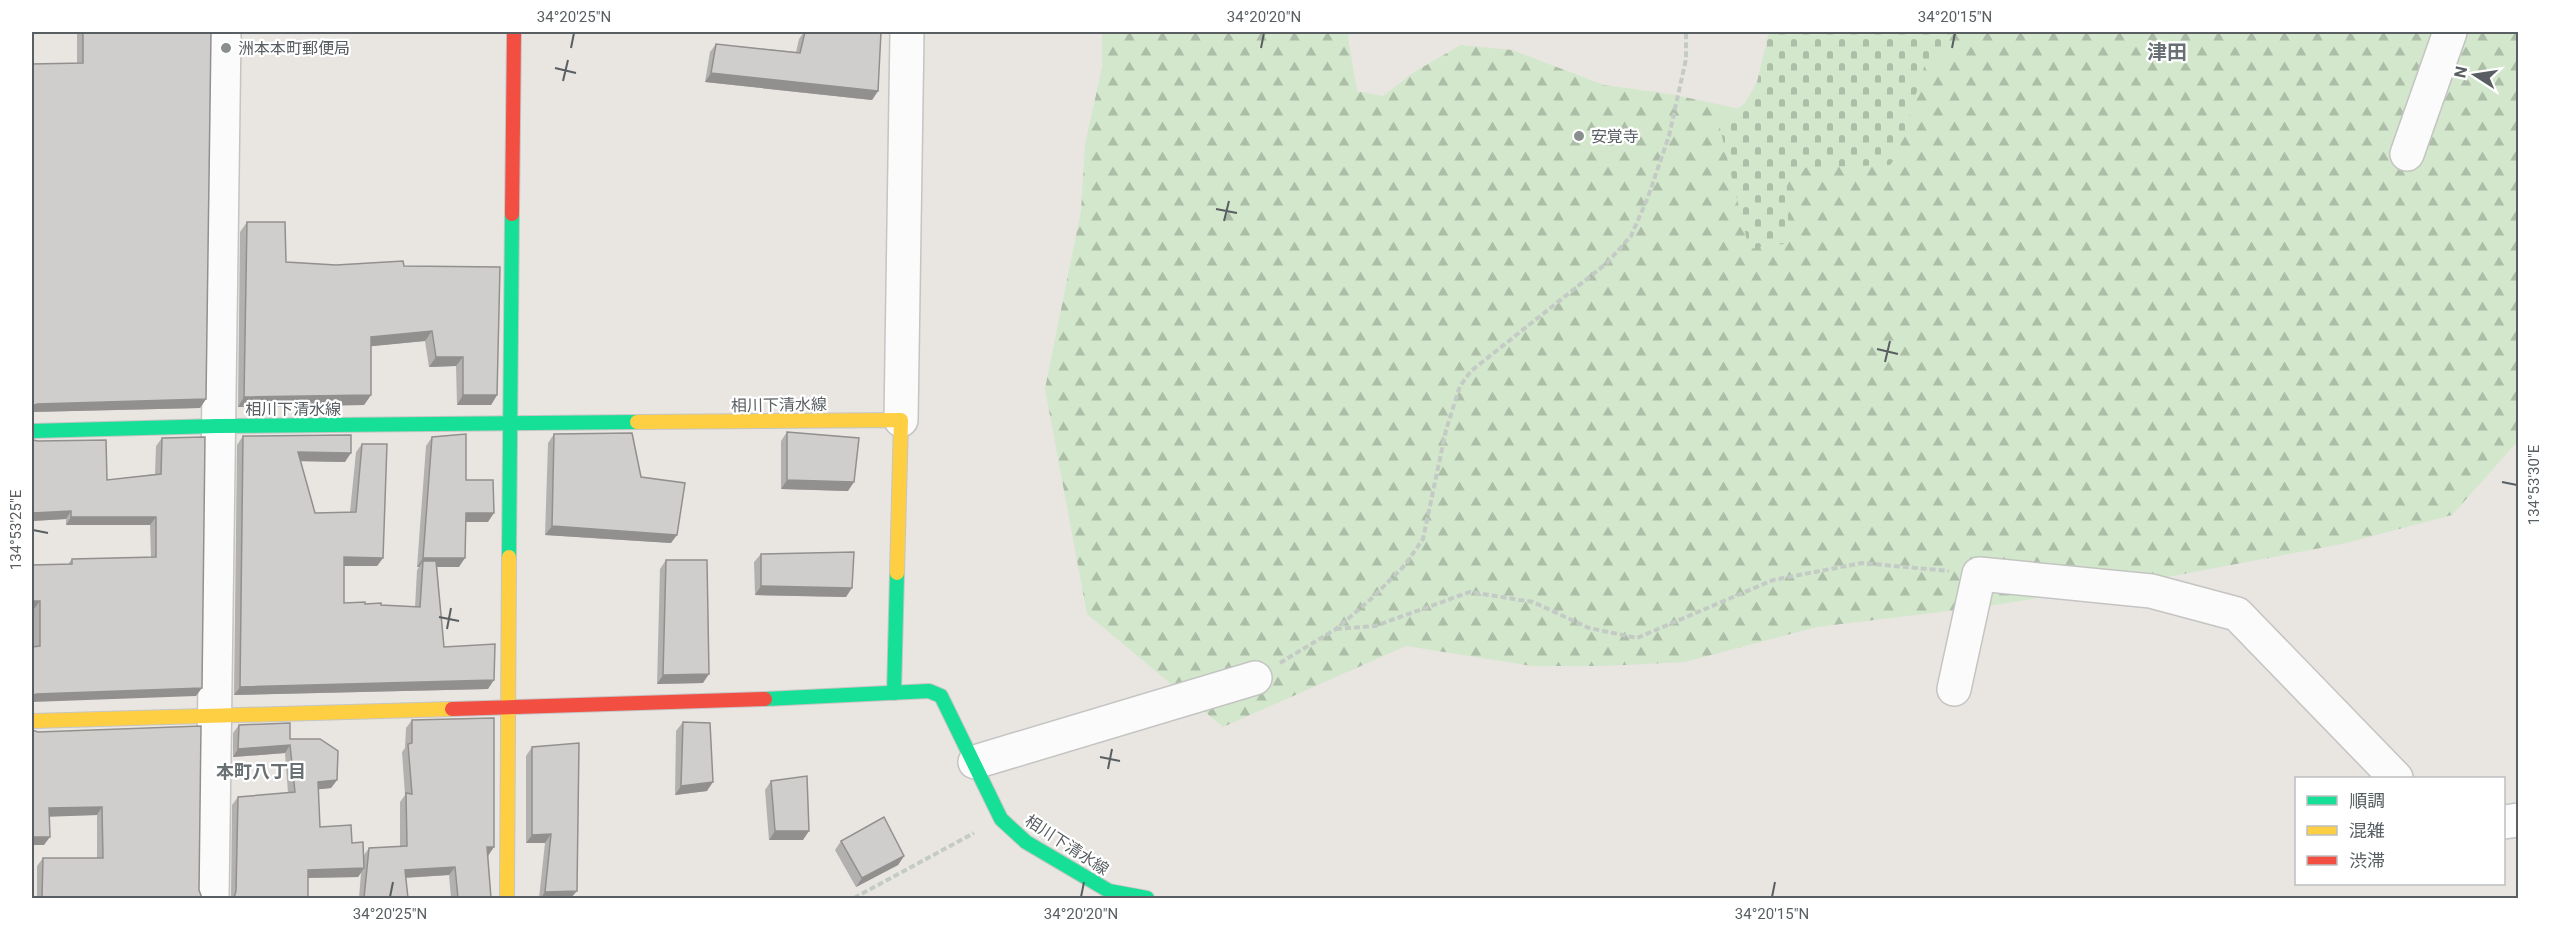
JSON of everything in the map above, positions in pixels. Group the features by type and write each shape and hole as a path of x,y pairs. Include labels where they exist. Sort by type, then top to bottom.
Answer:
{"street":[{"path":"212,898 224,32"},
{"path":"507,898 509,425 514,32"},
{"path":"32,721 215,713 507,707 894,693 907,32"},
{"path":"2407,154 2450,32"},
{"name":"相川下清水線","path":"32,431 217,426 900,420"},
{"path":"1954,689 1979,574 2151,591 2237,614 2395,777"},
{"path":"975,762 1255,678"},
{"name":"相川下清水線","path":"894,693 929,691 941,696 1001,819 1026,842 1109,891 1147,898"}],"path":[{"path":"1255,678 1336,629 1371,599 1405,565 1423,539 1446,430 1460,386 1471,371 1607,263 1631,236 1648,197 1669,136 1686,58 1686,32"},
{"path":"1336,629 1375,626 1470,592 1533,602 1589,628 1637,638 1773,580 1862,563 1979,574"},
{"path":"854,898 1001,819"}],"green space":[{"path":"1102,32 1350,32 1348,37 1357,91 1383,96 1414,72 1461,45 1512,50 1604,85 1670,94 1745,110 1829,32 2518,32 2518,441 2452,515 2342,544 2173,576 1989,606 1817,627 1685,662 1605,666 1532,666 1406,646 1223,727 1087,614 1045,389 1081,211 1085,144 1102,68"},
{"path":"1769,32 1951,32 1946,55 1925,64 1897,156 1890,165 1786,168 1789,243 1749,249 1719,124 1745,103 1757,82"}],"building":[{"path":"83,32 211,32 206,399 32,406 32,64 83,63"},
{"path":"805,32 881,32 878,91 711,73 716,44 800,53"},
{"path":"247,222 285,222 286,262 336,265 403,261 404,266 500,267 497,395 463,395 463,357 436,357 432,331 371,337 371,395 244,397"},
{"path":"787,432 859,438 854,482 787,480"},
{"path":"632,433 641,477 685,483 677,535 552,526 554,434"},
{"path":"466,434 466,480 493,480 494,513 466,513 465,558 423,558 432,437"},
{"path":"351,435 351,453 298,452 315,513 356,512 362,444 387,444 383,558 344,557 344,603 365,602 365,604 381,603 381,605 420,607 423,561 436,561 444,647 495,644 494,680 240,687 243,436"},
{"path":"205,437 202,688 36,694 32,696 32,647 40,646 40,601 32,601 32,565 72,564 72,559 156,557 156,517 71,517 71,511 32,513 32,440 106,440 107,480 161,474 162,438"},
{"path":"854,552 852,588 761,586 761,554"},
{"path":"666,560 707,560 709,674 663,675"},
{"path":"494,718 494,847 487,847 491,898 458,898 455,867 405,870 408,898 364,898 369,848 407,846 406,793 412,794 408,744 412,743 412,720"},
{"path":"683,722 710,723 713,782 681,786"},
{"path":"290,723 290,739 320,739 338,751 337,780 318,782 320,827 351,825 352,843 363,842 364,868 308,870 308,898 234,898 238,797 295,792 290,745 238,749 239,725"},
{"path":"201,726 199,890 202,898 42,898 43,858 103,858 102,807 49,808 50,837 32,837 32,730 38,732"},
{"path":"579,743 577,891 545,892 551,834 532,835 532,747"},
{"path":"807,776 809,831 775,831 771,781"},
{"path":"884,817 904,856 862,878 841,841"}],"traffic: fast":[{"path":"509,557 512,214"},
{"path":"32,431 217,426 637,422"},
{"path":"894,693 897,573"},
{"path":"765,699 929,691 941,696 1001,819 1026,842 1109,891 1147,898"}],"traffic: slow":[{"path":"637,422 901,420 897,573"},
{"path":"507,898 509,557"},
{"path":"32,721 452,709"}],"traffic: jam":[{"path":"512,214 514,32"},
{"path":"452,709 765,699"}],"place":[{"name":"洲本本町郵便局","path":"226,48"},
{"name":"安覚寺","path":"1579,136"}],"district":[{"name":"津田","path":"2167,52"},
{"name":"本町八丁目","path":"261,771"}]}
